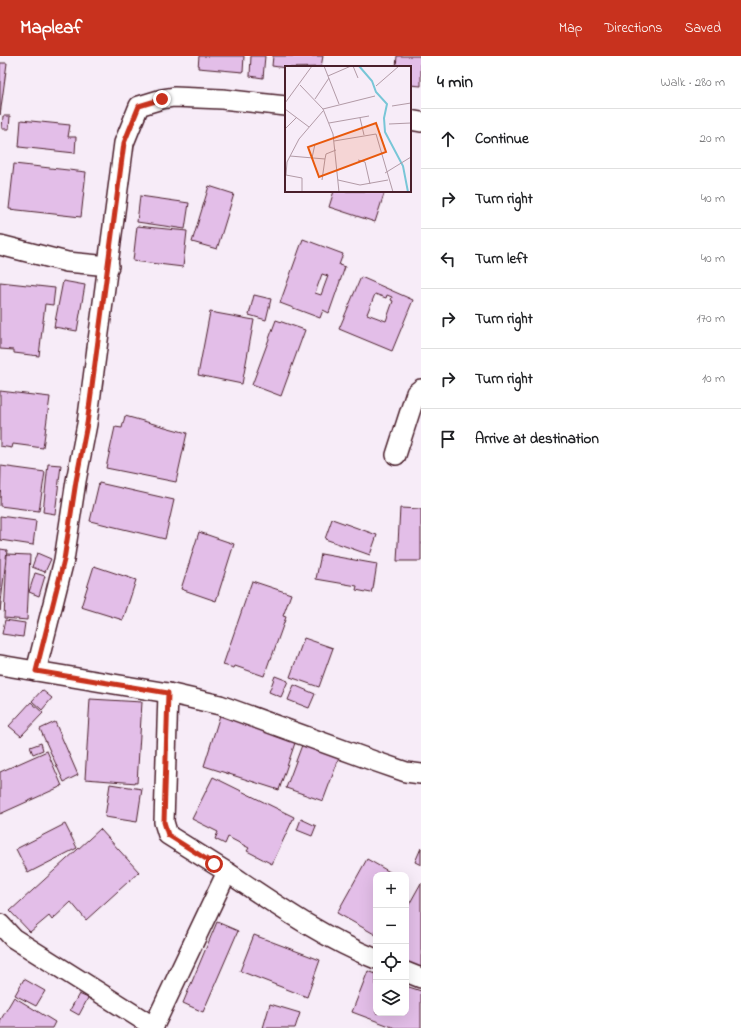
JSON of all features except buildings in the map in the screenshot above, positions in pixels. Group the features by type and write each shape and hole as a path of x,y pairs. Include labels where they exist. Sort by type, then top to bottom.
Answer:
{"street":[{"path":"36,671 64,560 76,481 87,424 124,143 139,106 174,97 222,99 285,106"},
{"path":"411,120 421,122"},
{"path":"0,245 67,262 109,266"},
{"path":"396,455 416,393 421,389"},
{"path":"0,665 168,693 220,705 406,772 421,774"},
{"path":"168,693 164,822 168,835 278,906 350,949 373,959"},
{"path":"0,924 13,938 154,1028 227,872"},
{"path":"409,973 421,978"}],"route":[{"path":"162,99 139,106 124,143 87,424 76,481 64,560 36,671 168,693 164,822 168,835 214,864"}]}
